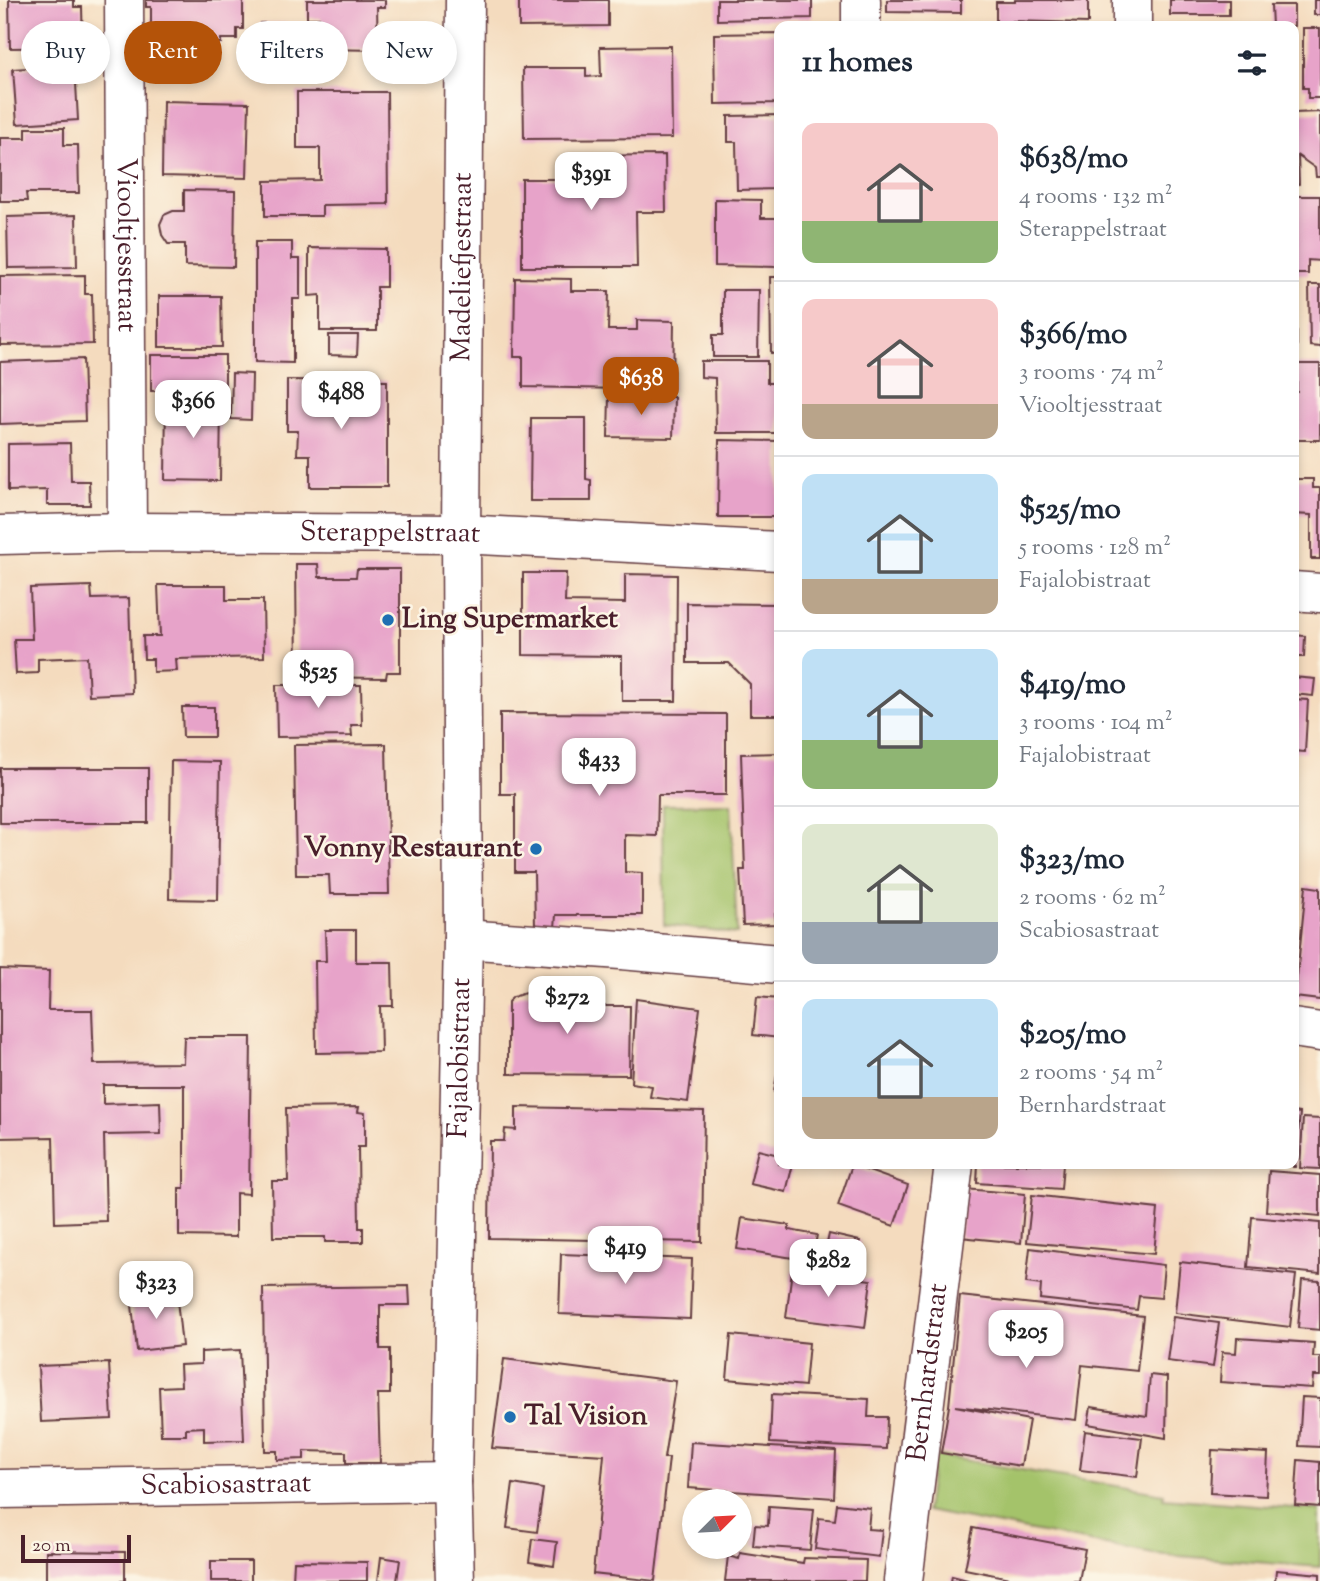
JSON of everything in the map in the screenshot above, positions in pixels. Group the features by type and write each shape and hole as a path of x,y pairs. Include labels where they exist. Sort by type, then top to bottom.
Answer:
{"street":[{"name":"Viooltjesstraat","path":"124,0 127,532"},
{"name":"Madeliefjestraat","path":"461,534 465,0"},
{"path":"861,0 861,21"},
{"path":"1132,0 1132,21"},
{"name":"Sterappelstraat","path":"0,535 127,532 461,534 774,551"},
{"name":"Fajalobistraat","path":"455,1581 452,1482 463,939 461,534"},
{"path":"1299,591 1320,593"},
{"path":"463,939 774,964"},
{"path":"1299,1029 1320,1032"},
{"name":"Bernhardstraat","path":"904,1581 953,1169"},
{"name":"Scabiosastraat","path":"0,1489 452,1482"}],"green space":[{"path":"731,804 737,934 664,925 663,805"},
{"path":"934,1455 1164,1494 1163,1498 1320,1510 1320,1567 1153,1554 926,1511"}],"building":[{"path":"9,0 74,0 74,7 82,7 82,21 21,21 21,48 10,48"},
{"path":"146,0 243,0 243,21 236,21 236,39 222,39 222,21 151,21 151,7 146,7"},
{"path":"307,0 385,0 385,7 377,7 377,21 362,21 362,50 348,49 348,21 307,18"},
{"path":"519,0 608,0 608,26 519,27"},
{"path":"717,0 812,0 812,18 717,20"},
{"path":"887,0 961,0 961,13 887,12"},
{"path":"1088,0 1088,21 996,21 996,2"},
{"path":"1170,0 1229,0 1229,15 1170,15"},
{"path":"1314,0 1320,0 1320,15 1314,15"},
{"path":"1271,5 1294,5 1294,21 1272,21"},
{"path":"1303,28 1320,28 1320,98 1308,98 1308,88 1303,88"},
{"path":"774,33 774,103 715,104 714,34"},
{"path":"671,46 672,138 524,139 523,68 586,68 586,77 601,76 600,47"},
{"path":"21,68 21,84 76,84 78,120 17,124 13,69"},
{"path":"297,92 387,92 388,204 322,205 322,216 265,216 265,181 320,180 320,148 297,148"},
{"path":"163,101 249,103 247,178 162,176"},
{"path":"1320,112 1320,177 1316,177 1315,168 1299,157 1299,113"},
{"path":"774,115 774,189 737,190 736,142 728,142 728,116"},
{"path":"26,128 64,128 64,145 78,145 79,193 26,193 27,201 0,201 0,138 26,138"},
{"path":"665,155 666,212 636,212 637,267 522,267 522,179 569,179 569,156"},
{"path":"184,190 235,191 234,267 185,266 185,244 168,244 162,235 160,224 164,215 173,211 184,211"},
{"path":"1299,196 1320,196 1320,261 1308,260 1308,274 1299,274"},
{"path":"715,199 761,200 761,218 774,218 774,267 715,266"},
{"path":"76,215 77,267 8,268 7,217"},
{"path":"255,242 292,242 292,259 300,259 300,299 293,299 293,363 255,362"},
{"path":"309,248 386,249 386,287 377,287 377,331 320,331 320,295 309,296"},
{"path":"85,275 85,294 92,294 93,344 0,345 0,276"},
{"path":"770,277 774,277 774,353 771,353"},
{"path":"515,278 571,279 571,291 609,291 608,330 637,330 637,320 674,321 673,390 523,387 523,357 514,357"},
{"path":"1309,285 1320,285 1320,347 1310,346"},
{"path":"723,290 759,290 758,357 713,357 713,335 723,335"},
{"path":"159,296 221,296 222,347 159,347"},
{"path":"329,335 358,335 357,356 329,355"},
{"path":"151,355 225,355 225,391 151,391"},
{"path":"83,359 85,421 0,424 0,362"},
{"path":"701,361 767,361 767,383 774,383 774,433 716,433 715,378 701,377"},
{"path":"1299,364 1320,364 1320,440 1299,440"},
{"path":"232,373 252,374 251,420 231,419"},
{"path":"287,380 387,381 387,487 310,487 310,455 297,455 298,431 287,431"},
{"path":"609,396 674,397 673,438 608,437"},
{"path":"166,399 221,400 220,481 165,480"},
{"path":"531,418 586,418 586,479 591,480 591,501 530,501"},
{"path":"719,440 774,441 774,517 718,517"},
{"path":"70,443 71,481 89,481 90,505 47,505 47,490 8,491 8,444"},
{"path":"1299,479 1313,479 1313,488 1320,488 1320,559 1311,559 1311,515 1299,514"},
{"path":"296,564 318,564 319,577 356,577 357,569 400,569 400,672 387,672 386,678 297,677"},
{"path":"523,573 566,573 565,602 625,603 625,574 677,575 676,701 622,701 622,656 523,655"},
{"path":"158,585 226,585 226,600 263,600 264,657 176,659 177,671 153,672 153,659 144,659 143,636 160,636"},
{"path":"91,586 92,599 129,598 132,693 89,695 87,657 38,659 38,673 16,674 14,639 32,639 30,588"},
{"path":"687,603 774,604 774,715 750,715 750,684 729,663 687,663"},
{"path":"1299,636 1305,636 1304,657 1299,657"},
{"path":"1299,678 1315,679 1313,696 1299,695"},
{"path":"276,685 361,685 362,725 351,725 352,736 277,737"},
{"path":"1299,699 1308,700 1305,752 1299,752"},
{"path":"182,707 214,707 214,737 183,737"},
{"path":"500,713 726,714 726,795 658,795 657,836 625,835 625,872 642,873 642,915 556,915 555,928 535,928 534,872 515,872 515,794 500,794"},
{"path":"386,744 389,894 330,894 329,875 296,875 294,745"},
{"path":"774,753 774,924 743,925 740,870 745,870 741,754"},
{"path":"171,761 220,762 218,900 169,899"},
{"path":"0,768 148,768 148,823 0,823"},
{"path":"1306,886 1320,888 1320,1000 1299,997 1299,957"},
{"path":"325,930 356,930 356,962 392,962 393,1006 380,1006 381,1052 316,1053 315,961 326,961"},
{"path":"0,969 49,971 48,1010 92,1010 94,1064 183,1063 184,1037 251,1037 249,1194 236,1193 236,1237 179,1236 179,1188 184,1188 184,1085 103,1085 103,1104 160,1102 161,1134 104,1135 106,1221 55,1223 53,1137 0,1138"},
{"path":"525,993 586,994 586,1006 630,1006 629,1075 508,1074 508,1002"},
{"path":"757,997 774,999 774,1037 753,1035"},
{"path":"636,999 700,1008 688,1102 650,1097 652,1086 631,1083"},
{"path":"359,1107 358,1112 365,1113 365,1147 358,1147 359,1228 363,1228 363,1242 325,1242 325,1237 273,1237 272,1181 288,1181 286,1108"},
{"path":"516,1107 704,1111 702,1242 489,1238 490,1141 504,1141 505,1129 516,1130"},
{"path":"1303,1118 1320,1119 1320,1169 1300,1168"},
{"path":"758,1150 774,1154 774,1169 792,1169 786,1192 750,1184"},
{"path":"851,1169 863,1169 908,1185 894,1226 838,1206"},
{"path":"978,1169 1063,1169 1061,1189 977,1183"},
{"path":"1269,1171 1320,1175 1320,1216 1266,1211"},
{"path":"964,1189 1025,1194 1021,1243 960,1237"},
{"path":"1032,1195 1158,1209 1154,1254 1027,1242"},
{"path":"1252,1217 1320,1223 1320,1274 1248,1267"},
{"path":"742,1218 789,1225 789,1230 817,1235 812,1261 737,1249"},
{"path":"829,1234 860,1241 854,1269 823,1263"},
{"path":"1030,1248 1164,1265 1161,1298 1139,1296 1137,1310 1040,1299 1041,1285 1026,1283"},
{"path":"561,1254 692,1259 690,1319 559,1314"},
{"path":"1180,1262 1296,1275 1290,1327 1175,1313"},
{"path":"792,1270 871,1280 865,1328 786,1318"},
{"path":"1302,1280 1320,1281 1320,1330 1298,1328"},
{"path":"409,1286 410,1305 380,1305 380,1349 390,1349 390,1394 378,1394 380,1463 346,1463 346,1452 304,1451 304,1459 277,1460 277,1451 265,1451 263,1288"},
{"path":"176,1291 182,1346 137,1351 131,1296"},
{"path":"960,1296 1143,1316 1137,1371 1082,1365 1076,1420 955,1406 1029,1420 1021,1466 941,1453 949,1406"},
{"path":"1173,1317 1219,1323 1213,1367 1167,1361"},
{"path":"731,1335 809,1343 805,1386 727,1379"},
{"path":"1237,1338 1314,1343 1313,1357 1320,1357 1320,1376 1313,1376 1312,1388 1220,1382 1222,1352 1236,1353"},
{"path":"240,1350 244,1440 204,1441 204,1427 186,1428 186,1435 161,1435 159,1387 181,1386 180,1365 201,1364 201,1352"},
{"path":"504,1359 676,1381 664,1458 669,1458 655,1581 593,1574 604,1455 492,1448"},
{"path":"109,1363 112,1419 41,1422 38,1366"},
{"path":"1150,1375 1167,1377 1166,1438 1088,1424 1091,1407 1147,1416"},
{"path":"772,1394 869,1399 868,1417 887,1417 886,1449 770,1443"},
{"path":"1302,1397 1320,1398 1320,1447 1299,1446"},
{"path":"1085,1431 1142,1438 1137,1477 1080,1470"},
{"path":"691,1442 836,1451 834,1498 752,1492 752,1489 688,1488"},
{"path":"1212,1450 1268,1453 1266,1496 1210,1493"},
{"path":"1298,1460 1320,1462 1320,1507 1295,1505"},
{"path":"513,1484 543,1489 537,1532 507,1528"},
{"path":"837,1504 870,1508 868,1529 882,1530 879,1557 815,1549 819,1518 835,1520"},
{"path":"769,1506 814,1509 810,1550 753,1546 755,1525 768,1526"},
{"path":"973,1528 1085,1549 1079,1581 1024,1581 965,1569"},
{"path":"532,1539 557,1542 554,1566 529,1562"},
{"path":"46,1551 125,1552 125,1581 46,1581"},
{"path":"752,1555 803,1563 804,1558 866,1560 865,1581 725,1581 728,1559 752,1559"},
{"path":"381,1557 400,1560 397,1581 378,1581"},
{"path":"211,1561 251,1561 251,1581 211,1581"},
{"path":"294,1561 367,1562 367,1581 293,1581"},
{"path":"1276,1570 1320,1574 1320,1581 1275,1581"},
{"path":"952,1576 968,1580 968,1581 951,1581"}],"place":[{"name":"Ling Supermarket","path":"388,620"},
{"name":"Vonny Restaurant","path":"536,849"},
{"name":"Tal Vision","path":"510,1417"}]}
